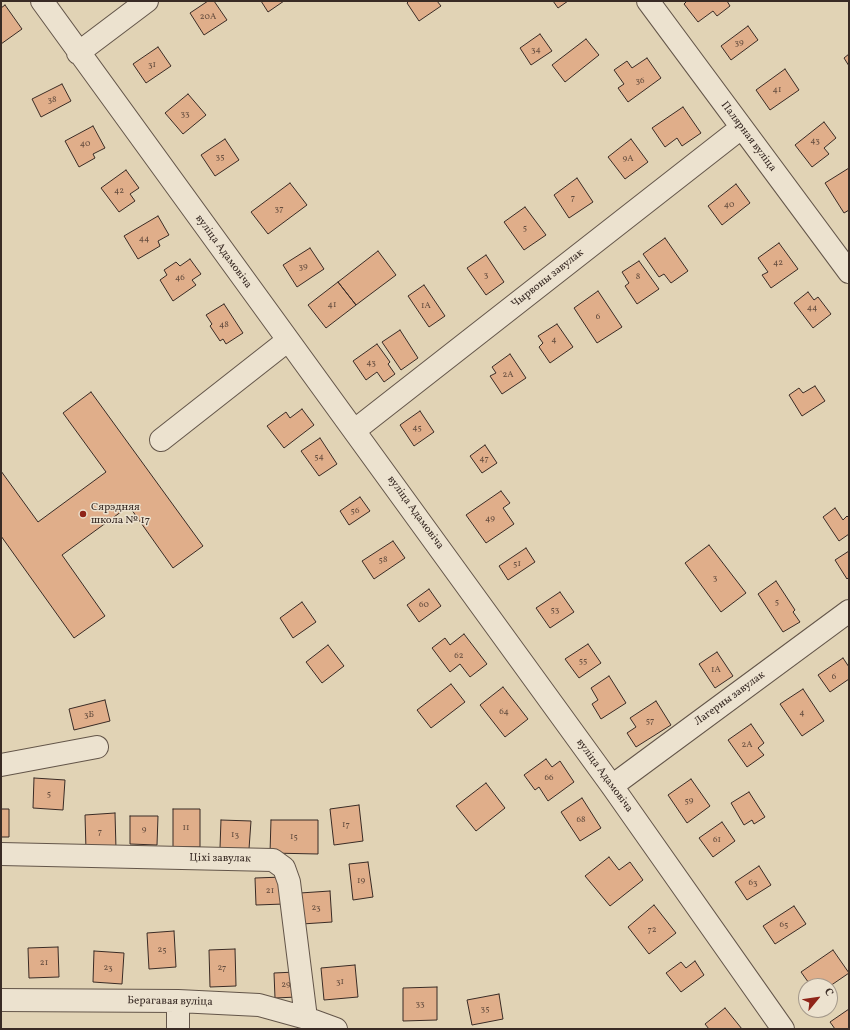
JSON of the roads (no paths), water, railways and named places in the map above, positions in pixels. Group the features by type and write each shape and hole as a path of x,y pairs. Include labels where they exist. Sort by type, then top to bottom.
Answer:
{"street":[{"name":"вуліца Адамовіча","path":"42,1 287,341 355,430 612,786 783,1029"},
{"path":"78,53 147,1"},
{"name":"Палярная вуліца","path":"648,1 849,272"},
{"name":"Чырвоны завулак","path":"355,430 741,128"},
{"path":"161,440 287,341"},
{"name":"Лагерны завулак","path":"612,786 849,611"},
{"path":"1,765 96,747"},
{"name":"Ціхі завулак","path":"1,854 273,860 284,868 289,882 306,1018"},
{"name":"Берагавая вуліца","path":"1,1000 178,1001 259,1005 306,1018 336,1029"},
{"path":"178,1001 178,1029"}],"place":[{"name":"Сярэдняя школа № 17","path":"83,514"}]}
